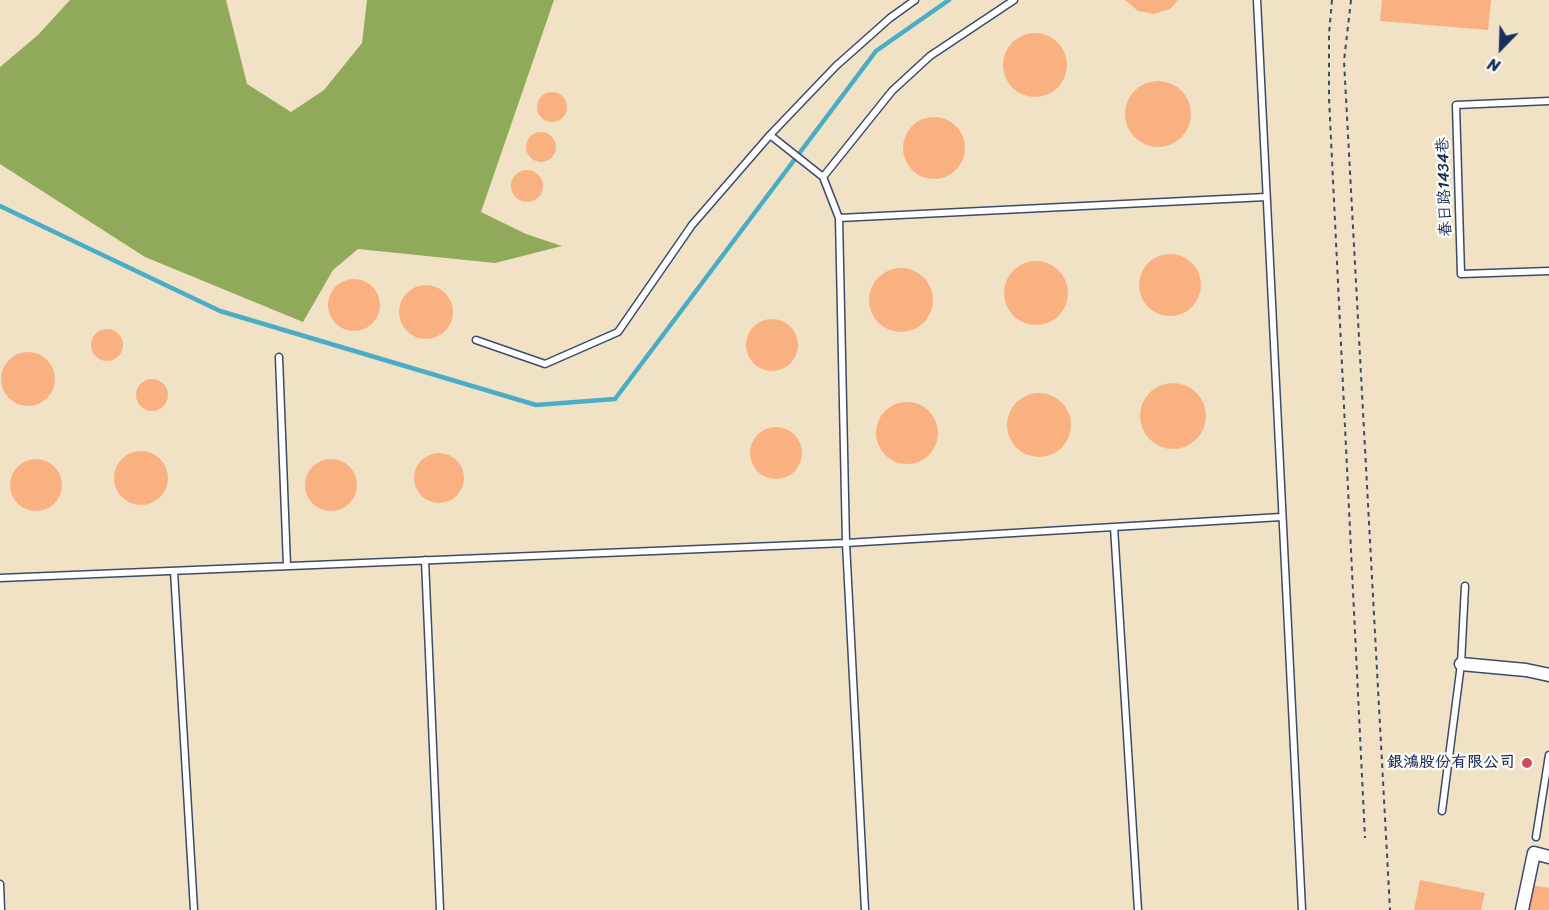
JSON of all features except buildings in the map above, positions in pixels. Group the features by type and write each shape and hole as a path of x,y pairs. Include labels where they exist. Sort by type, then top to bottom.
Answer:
{"street":[{"path":"1461,664 1526,670 1549,675"},
{"path":"1522,910 1534,853 1549,857"}],"lane":[{"path":"476,340 545,364 618,332 692,225 770,135 836,66 890,18 915,0"},
{"path":"823,177 892,91 930,57 1014,0"},
{"path":"1257,0 1302,910"},
{"name":"春日路1434巷","path":"1549,101 1456,105 1461,273 1549,271"},
{"path":"770,135 823,177 839,218 846,543 865,910"},
{"path":"839,218 1266,197"},
{"path":"279,357 286,566"},
{"path":"0,578 846,543 1281,517"},
{"path":"1114,526 1137,910"},
{"path":"425,560 440,910"},
{"path":"174,571 194,910"},
{"path":"1443,811 1461,664 1465,586"},
{"path":"1536,837 1549,755"},
{"path":"0,884 1,910"}],"path":[{"path":"1332,0 1329,34 1329,99 1365,838"},
{"path":"1351,0 1344,61 1390,910"}],"green space":[{"path":"70,0 226,0 247,84 291,112 324,90 362,43 367,0 554,0 481,212 526,234 562,246 495,263 358,249 333,270 303,322 145,257 0,164 0,67 38,35"}],"waterway":[{"path":"0,206 220,311 536,405 615,399 876,51 949,0"}],"place":[{"name":"銀鴻股份有限公司","path":"1527,763"}]}
